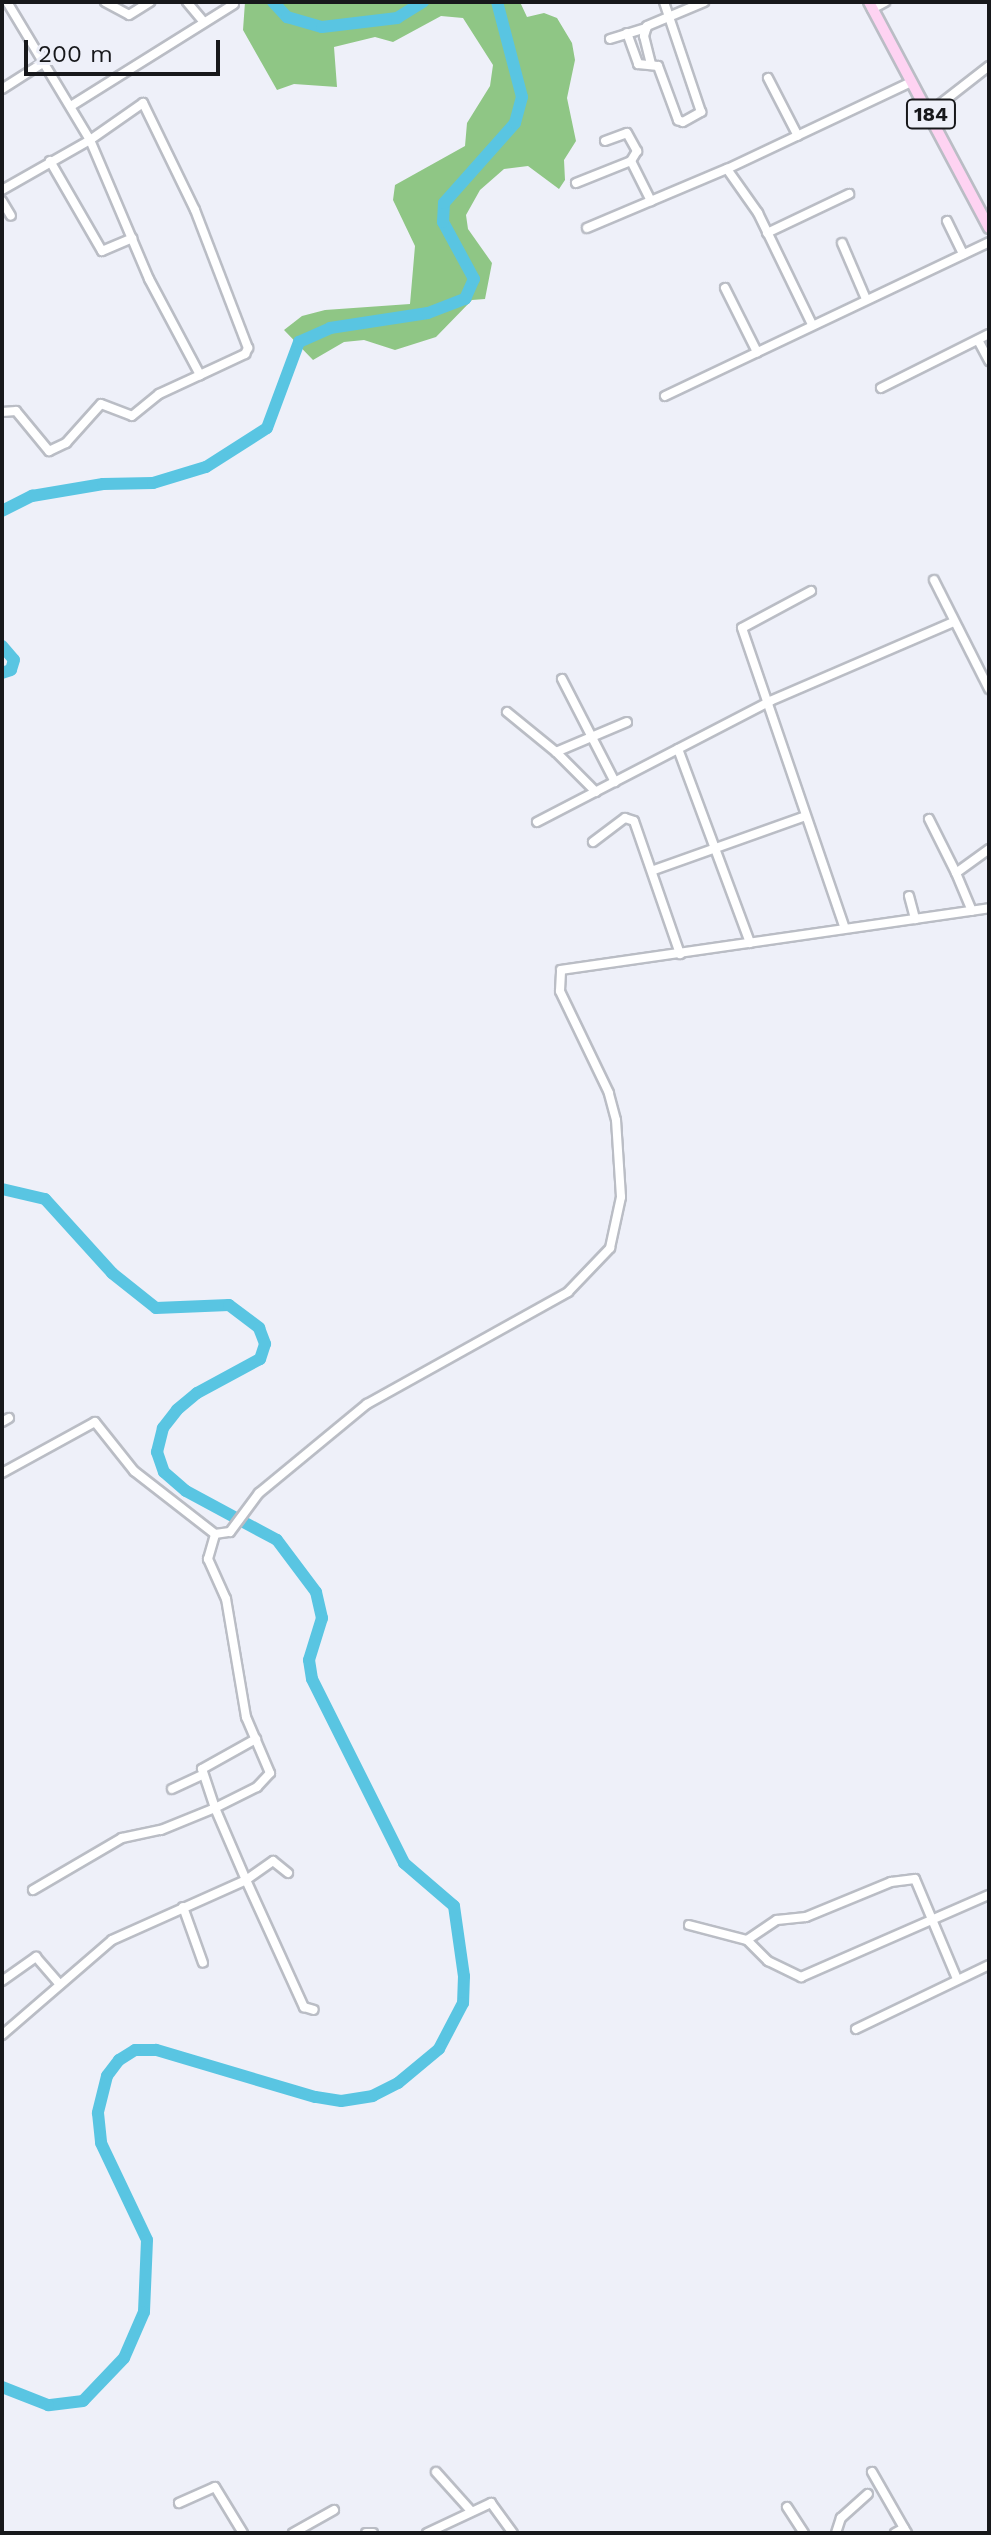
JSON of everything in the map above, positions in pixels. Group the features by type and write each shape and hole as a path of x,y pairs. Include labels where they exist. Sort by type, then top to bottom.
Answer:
{"main road":[{"name":"184","path":"870,6 930,112 989,228"}],"street":[{"path":"7,2 90,140 132,238 200,375"},
{"path":"105,2 129,15 150,2"},
{"path":"187,2 204,22"},
{"path":"627,33 638,64 658,66 678,120 683,122 701,112 664,2"},
{"path":"610,39 646,28 704,2"},
{"path":"870,6 885,2"},
{"path":"71,106 234,4"},
{"path":"646,28 651,64"},
{"path":"2,89 43,63"},
{"path":"930,112 989,66"},
{"path":"768,78 798,136"},
{"path":"587,228 727,169 911,82"},
{"path":"2,190 146,104 195,210 248,348 159,394 132,416 101,404 66,443 49,451 16,411 2,412"},
{"path":"576,183 631,161 637,151 627,133 605,141"},
{"path":"50,161 102,251 132,238"},
{"path":"631,161 651,201"},
{"path":"727,169 767,233 812,324"},
{"path":"767,233 849,194"},
{"path":"2,201 11,216"},
{"path":"947,221 963,254"},
{"path":"665,396 989,242"},
{"path":"842,243 866,299"},
{"path":"725,288 757,352"},
{"path":"881,388 989,334"},
{"path":"978,340 989,361"},
{"path":"934,580 989,689"},
{"path":"811,591 742,626 845,928"},
{"path":"537,822 770,701 953,622"},
{"path":"562,679 615,782"},
{"path":"507,712 556,752 596,792"},
{"path":"556,752 627,722"},
{"path":"678,749 718,847 750,943"},
{"path":"654,870 806,816"},
{"path":"593,842 630,818 654,870 680,954"},
{"path":"929,819 972,911"},
{"path":"956,873 989,849"},
{"path":"909,896 915,919"},
{"path":"215,1534 232,1530 248,1505 367,1404 568,1292 592,1272 617,1234 621,1154 609,1093 557,976 565,968 989,908"},
{"path":"3,1471 95,1422 134,1471 215,1534"},
{"path":"33,1890 122,1838 161,1830 215,1808 269,1777 244,1710 226,1599 208,1559 215,1534"},
{"path":"172,1789 202,1775 212,1761 256,1739"},
{"path":"202,1775 304,2007 314,2010"},
{"path":"2,2035 58,1982 112,1940 246,1880 273,1861 288,1873"},
{"path":"747,1940 777,1920 806,1917 908,1877 923,1888 932,1922 957,1979"},
{"path":"689,1925 747,1940 768,1961 801,1977 989,1895"},
{"path":"183,1907 203,1963"},
{"path":"2,1981 36,1957 58,1982"},
{"path":"856,2029 989,1965"},
{"path":"436,2472 471,2511"},
{"path":"872,2472 902,2531"},
{"path":"179,2503 215,2487 243,2533"},
{"path":"836,2533 841,2518 868,2494"},
{"path":"427,2533 471,2511 495,2505 513,2533"},
{"path":"787,2507 804,2533"},
{"path":"293,2533 334,2510"},
{"path":"366,2533 373,2533"}],"green space":[{"path":"245,2 520,2 527,17 544,13 557,18 572,43 575,60 567,98 576,141 564,160 565,180 559,189 528,166 504,169 480,190 466,215 468,229 492,263 485,299 472,300 436,337 395,350 364,340 344,342 313,360 284,330 302,316 325,310 410,304 415,246 393,200 395,185 465,146 467,123 490,86 493,65 463,18 441,16 393,42 375,37 334,47 337,87 294,84 277,90 243,30"}],"waterway":[{"path":"273,2 287,17 322,27 397,18 423,2"},
{"path":"2,511 32,496 103,484 153,483 206,467 267,428 299,342 330,328 428,313 465,299 474,279 443,222 444,203 515,123 522,97 497,2"},
{"path":"2,646 14,660 11,670 2,673"},
{"path":"2,1189 45,1199 112,1273 156,1308 229,1305 259,1328 265,1344 260,1359 197,1393 177,1410 163,1428 157,1452 164,1472 186,1491 277,1540 316,1592 322,1618 309,1660 312,1679 404,1863 454,1906 464,1976 463,2003 439,2049 398,2083 373,2096 341,2101 315,2097 156,2050 135,2050 119,2060 107,2076 98,2113 101,2143 147,2240 144,2312 124,2358 83,2401 48,2405 2,2387"}]}
